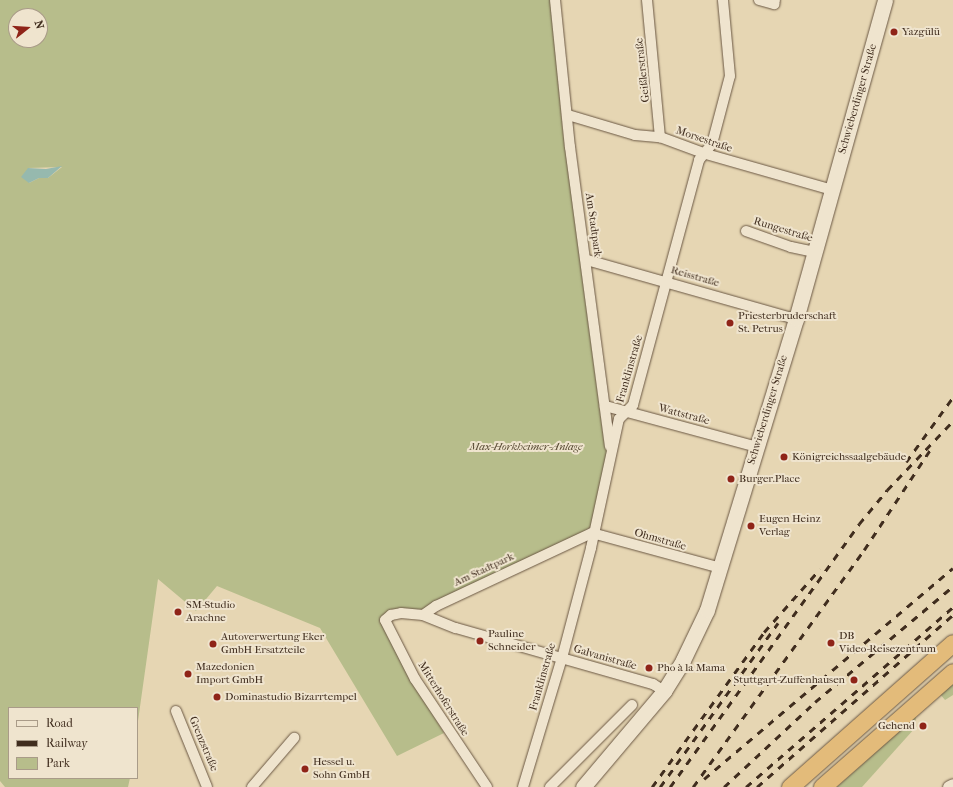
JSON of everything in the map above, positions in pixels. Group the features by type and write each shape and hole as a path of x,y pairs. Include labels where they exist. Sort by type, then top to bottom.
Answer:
{"highway":[{"path":"790,787 953,643"},
{"path":"822,787 953,672"}],"main road":[{"name":"Schwieberdinger Straße","path":"583,787 664,691 701,624 721,568 796,319 886,0"}],"street":[{"name":"Am Stadtpark","path":"555,0 568,115 570,147 611,454"},
{"name":"Geißlerstraße","path":"647,0 660,138"},
{"name":"Franklinstraße","path":"523,787 562,658 590,548 592,533 619,418 628,412 633,406 699,160 706,154 712,144 730,76 722,0"},
{"path":"759,0 774,2"},
{"name":"Morsestraße","path":"568,115 635,135 660,138 706,154 832,190"},
{"name":"Rungestraße","path":"746,231 814,252"},
{"name":"Reisstraße","path":"586,260 666,281 796,319"},
{"name":"Wattstraße","path":"605,406 757,447"},
{"name":"Am Stadtpark","path":"423,615 436,606 592,533"},
{"name":"Ohmstraße","path":"592,533 721,568"},
{"name":"Mitterhoferstraße","path":"423,615 401,613 391,615 386,620 415,679 487,787"},
{"name":"Galvanistraße","path":"423,615 562,658 653,684 664,691"},
{"path":"550,787 632,705"},
{"name":"Grenzstraße","path":"176,711 207,787"},
{"path":"252,787 294,738"},
{"path":"527,776 531,787"},
{"path":"949,787 953,785"}],"green space":[{"name":"Max-Horkheimer-Anlage","path":"0,0 551,0 563,133 583,258 608,455 591,527 576,537 419,611 382,621 410,677 444,733 397,756 320,628 217,586 196,611 158,579 138,721 138,707 8,707 8,779 130,779 128,787 5,787 0,781","holes":["62,167 48,178 39,178 29,183 28,168"]},
{"path":"953,683 953,695 945,700 940,694"},
{"path":"916,716 915,728 862,787 837,787"}],"water":[{"path":"62,166 48,178 39,178 29,183 21,177 28,168 46,169"}],"railway":[{"path":"906,462 953,397"},
{"path":"670,787 859,524 887,490 953,421"},
{"path":"693,787 864,550 932,447"},
{"path":"704,779 953,568"},
{"path":"652,787 764,632 820,569"},
{"path":"724,787 815,702 953,586"},
{"path":"746,787 953,607"},
{"path":"757,787 953,615"},
{"path":"660,787 778,623"}],"place":[{"name":"Yazgülü","path":"894,32"},
{"name":"Priesterbruderschaft St. Petrus","path":"730,323"},
{"name":"Königreichssaalgebäude","path":"784,457"},
{"name":"Burger.Place","path":"731,479"},
{"name":"Eugen Heinz Verlag","path":"751,526"},
{"name":"SM-Studio Arachne","path":"178,612"},
{"name":"Pauline Schneider","path":"480,641"},
{"name":"DB Video-Reisezentrum","path":"831,643"},
{"name":"Autoverwertung Eker GmbH Ersatzteile","path":"213,644"},
{"name":"Pho à la Mama","path":"649,668"},
{"name":"Mazedonien Import GmbH","path":"188,674"},
{"name":"Stuttgart-Zuffenhausen","path":"854,680"},
{"name":"Dominastudio Bizarrtempel","path":"217,697"},
{"name":"Gehend","path":"923,726"},
{"name":"Hessel u. Sohn GmbH","path":"305,769"}]}
